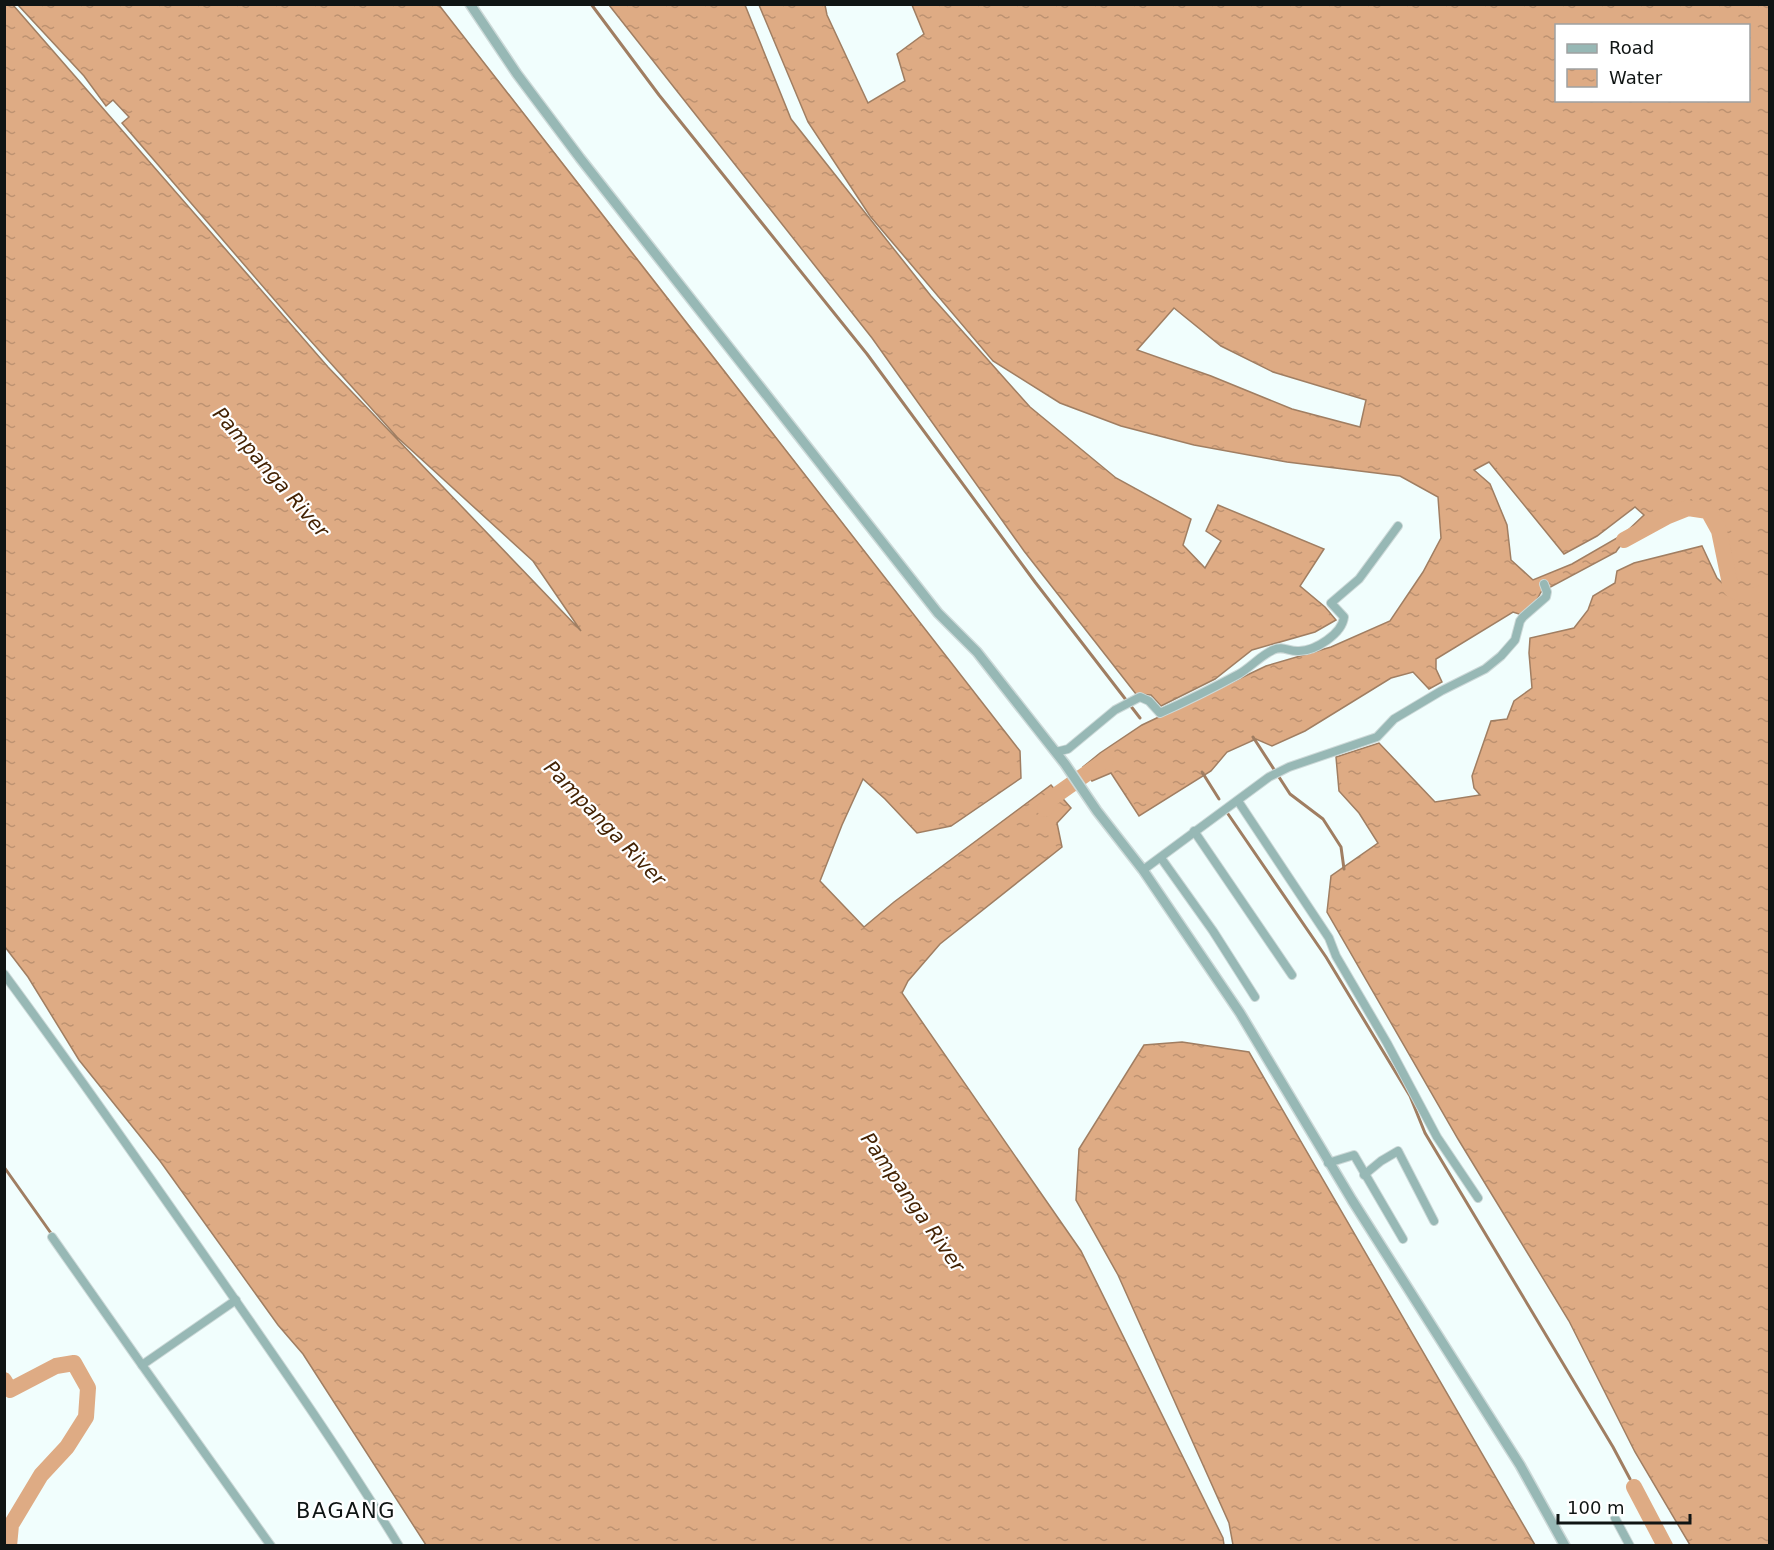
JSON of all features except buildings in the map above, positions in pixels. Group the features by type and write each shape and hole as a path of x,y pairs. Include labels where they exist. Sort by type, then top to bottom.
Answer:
{"street":[{"path":"470,4 517,74 661,262 737,355 938,613 977,652 1056,752 1097,811 1143,870 1240,1012 1328,1163 1520,1465 1565,1545"},
{"path":"1056,752 1068,748 1115,710 1140,697 1149,701 1160,713 1242,673 1274,649 1282,647 1300,652 1335,635 1343,625 1344,617 1331,603 1359,579 1398,526"},
{"path":"1143,870 1269,777 1377,737 1394,719 1441,691 1485,669 1515,640 1520,621 1546,597 1546,588"},
{"path":"1238,801 1329,938 1336,956 1387,1042 1437,1137 1478,1198"},
{"path":"1194,831 1292,975"},
{"path":"1161,858 1213,931 1255,997"},
{"path":"4,974 66,1058 236,1300 358,1479 399,1545"},
{"path":"1364,1175 1398,1151 1434,1221"},
{"path":"1328,1163 1354,1155 1403,1239"},
{"path":"51,1237 146,1361 271,1545"},
{"path":"146,1361 236,1300"},
{"path":"1615,1518 1630,1545"}],"water":[{"name":"Pampanga River","path":"5,4 13,5 328,367 581,631 533,561 397,437 291,319 122,123 129,117 113,100 106,106 84,76 18,5 439,5 1020,751 1021,778 951,826 917,833 863,779 820,881 864,927 1051,785 1071,808 1057,823 1062,847 940,944 908,981 902,993 1081,1251 1223,1538 1224,1545 426,1545 303,1354 278,1325 160,1161 79,1060 28,977 5,947"},
{"path":"609,5 745,5 791,119 931,296 1030,407 1116,478 1191,519 1183,545 1205,568 1221,541 1206,531 1218,505 1324,549 1300,586 1325,607 1336,620 1315,632 1252,650 1215,679 1161,706 1151,695 1136,694 1024,551 872,338"},
{"path":"759,5 825,5 827,15 868,103 905,81 897,54 924,34 912,5 1769,5 1769,589 1752,597 1730,586 1723,537 1713,508 1692,504 1682,506 1638,531 1616,552 1541,592 1533,607 1522,615 1513,612 1436,659 1436,669 1442,682 1429,689 1413,672 1391,678 1305,731 1272,746 1256,739 1227,752 1211,771 1139,816 1111,773 1092,781 1083,767 1142,725 1266,666 1331,647 1390,621 1423,572 1441,538 1438,497 1400,476 1287,462 1194,445 1121,426 1060,403 993,361 870,216 808,122","holes":["1174,308 1221,346 1273,372 1366,400 1360,427 1292,409 1211,376 1137,350","1489,462 1564,554 1597,536 1635,507 1644,515 1624,534 1572,564 1533,580 1511,560 1507,525 1490,484 1474,470"]},
{"path":"1702,546 1717,578 1741,601 1769,597 1769,1545 1690,1545 1635,1452 1569,1321 1458,1139 1327,912 1331,876 1378,843 1359,813 1339,791 1336,757 1379,743 1435,802 1480,795 1474,788 1472,776 1491,721 1507,719 1514,701 1532,688 1530,638 1574,628 1588,610 1593,596 1615,583 1617,571 1634,563"},
{"path":"1182,1042 1249,1052 1535,1545 1233,1545 1229,1523 1118,1275 1076,1200 1079,1149 1144,1045"}],"waterway":[{"path":"591,4 659,95 867,354 1035,582 1140,718"},
{"path":"1688,508 1691,501"},
{"path":"1624,540 1688,508 1708,511 1719,531 1731,589 1741,594 1755,596 1770,588"},
{"path":"1253,737 1290,794 1323,819 1341,847 1344,869"},
{"path":"1045,809 1052,798 1106,760"},
{"path":"1202,772 1219,799"},
{"path":"1226,811 1326,957 1410,1096 1425,1133 1630,1479"},
{"path":"4,1167 53,1236"},
{"path":"4,1380 10,1390 56,1366 74,1363 88,1388 86,1417 67,1447 41,1475 11,1525 9,1546"},
{"path":"1634,1487 1665,1546"}],"district":[{"name":"BAGANG","path":"346,1511"}]}
